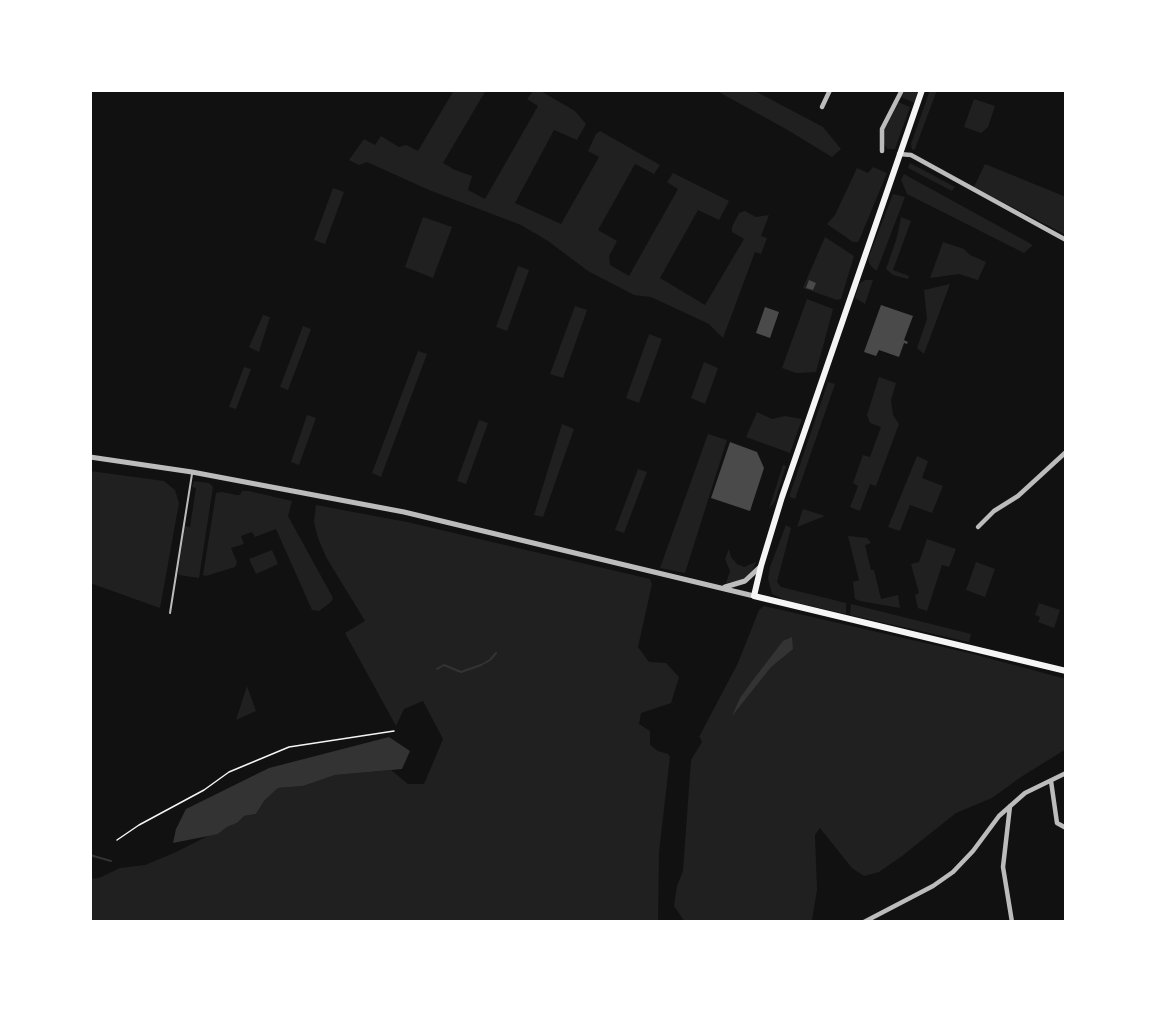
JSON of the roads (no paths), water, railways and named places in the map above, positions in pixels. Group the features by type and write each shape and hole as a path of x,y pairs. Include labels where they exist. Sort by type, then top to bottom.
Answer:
{"main road":[{"path":"922,90 782,497 754,596 1066,671"}],"street":[{"path":"822,107 830,90"},
{"path":"882,151 882,129 902,90"},
{"path":"899,154 911,155 1066,240"},
{"path":"978,527 994,512 1018,496 1066,452"},
{"path":"90,457 192,472 404,512 754,596"},
{"path":"720,588 745,581 761,566"},
{"path":"864,922 933,886 953,872 1010,806 1025,793 1066,774"},
{"path":"1051,781 1057,823 1066,828"},
{"path":"1010,806 1003,867 1012,922"},
{"path":"878,915 882,922"}],"lane":[{"path":"170,613 192,472"}],"waterway":[{"path":"437,669 444,665 461,672 481,665 496,653"},
{"path":"90,855 111,861"}]}
